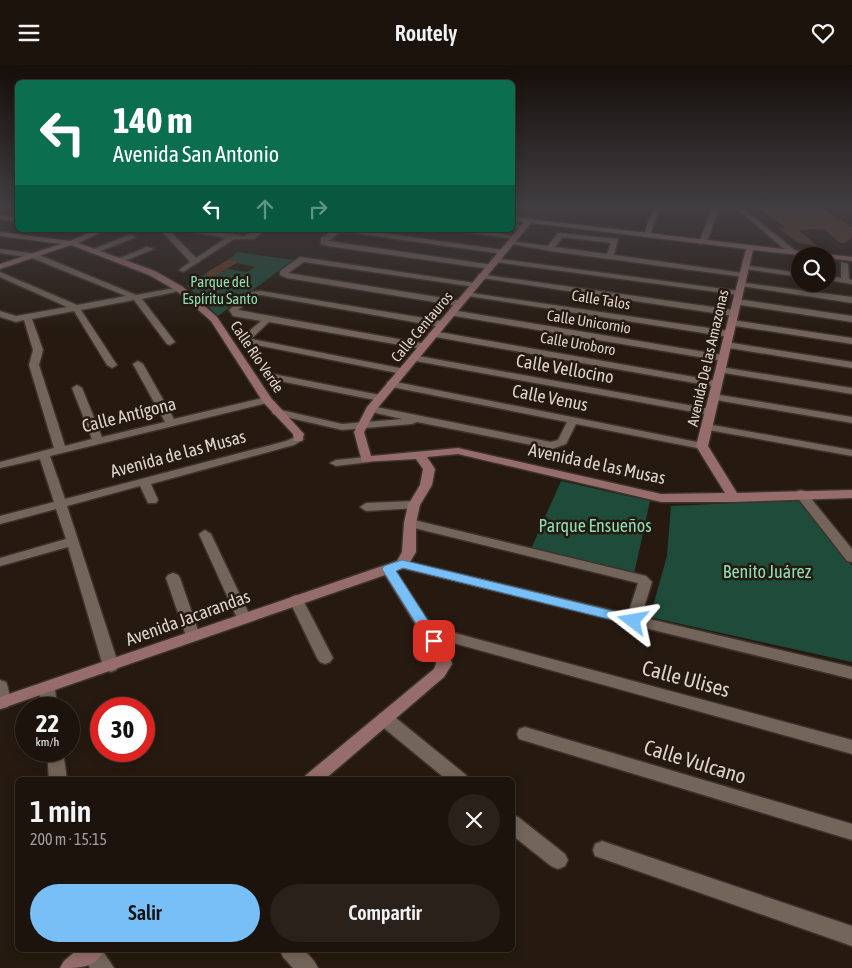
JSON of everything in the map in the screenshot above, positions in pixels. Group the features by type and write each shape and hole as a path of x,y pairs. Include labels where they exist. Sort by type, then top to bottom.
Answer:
{"street":[{"path":"0,267 54,249"},
{"name":"Calle Río Verde","path":"89,249 152,273 180,289 214,319 267,400 277,411"},
{"path":"95,251 100,249"},
{"path":"119,260 150,249"},
{"path":"184,249 196,262"},
{"path":"183,270 215,249"},
{"path":"348,253 353,249"},
{"path":"365,249 493,263 741,284 852,300"},
{"path":"491,249 503,251"},
{"path":"551,249 610,257 741,284 852,319"},
{"path":"610,257 612,249"},
{"name":"Avenida De las Amazonas","path":"734,498 702,446 749,249"},
{"path":"768,249 791,252"},
{"path":"0,251 34,256 137,298 170,342"},
{"name":"Calle Centauros","path":"361,427 371,409 391,384 503,251"},
{"path":"836,253 852,251"},
{"path":"836,257 852,259"},
{"path":"459,303 282,275 303,259 337,261 475,285"},
{"path":"844,264 848,281"},
{"path":"741,284 791,272"},
{"path":"0,274 76,308 112,365"},
{"path":"482,277 734,313"},
{"path":"302,286 310,280"},
{"path":"0,314 12,319 27,317 180,289"},
{"path":"287,298 294,292"},
{"path":"423,346 232,312 257,293 442,324"},
{"name":"Calle Talos","path":"468,294 729,334"},
{"name":"Calle Unicornio","path":"452,313 723,358"},
{"path":"27,317 38,350 34,365 60,449"},
{"path":"268,319 244,337 244,340 402,371"},
{"path":"732,323 852,341"},
{"name":"Calle Uroboro","path":"433,334 717,384"},
{"path":"726,345 852,365"},
{"name":"Calle Vellocino","path":"413,358 710,412"},
{"path":"138,364 171,423"},
{"path":"720,370 852,391"},
{"path":"273,377 380,398"},
{"name":"Calle Venus","path":"391,384 702,446"},
{"path":"77,388 99,442"},
{"path":"714,397 852,421"},
{"name":"Calle Antígona","path":"0,465 267,400"},
{"path":"371,409 552,446 562,442 574,420"},
{"path":"277,411 342,427 361,427 422,420"},
{"name":"Avenida de las Musas","path":"0,520 290,443 298,439 299,434 277,411"},
{"path":"361,427 359,432 366,459"},
{"path":"707,427 852,453"},
{"name":"Avenida de las Musas","path":"336,463 458,451 661,498 734,498 801,494 852,495"},
{"path":"44,454 111,666"},
{"path":"395,567 409,552 410,523 414,505 426,485 429,469 419,455"},
{"path":"144,482 152,500"},
{"path":"801,494 847,544 852,557"},
{"path":"366,507 414,505"},
{"path":"410,523 641,579 645,582 633,621"},
{"path":"205,534 244,618"},
{"path":"0,562 73,541"},
{"path":"395,567 852,673"},
{"path":"316,777 439,673 444,664 443,655 395,567"},
{"name":"Avenida Jacarandas","path":"1,703 395,567"},
{"path":"173,578 193,636"},
{"path":"296,600 326,658"},
{"name":"Calle Ulises","path":"451,637 852,747"},
{"path":"0,686 1,703"},
{"path":"47,688 48,697"},
{"path":"385,719 456,777"},
{"name":"Calle Vulcano","path":"525,735 852,832"},
{"path":"56,762 58,777"},
{"path":"515,825 558,859"},
{"path":"602,850 852,936"},
{"path":"292,952 307,968"}],"green space":[{"name":"Parque del Espíritu Santo","path":"237,252 293,260 218,316 187,286 211,270 223,272 228,269 247,272 255,267 236,263 239,261 229,259"},
{"name":"Parque Ensueños","path":"561,481 650,501 634,574 531,549"},
{"name":"Benito Juárez","path":"801,500 852,566 852,662 650,617 667,556 671,506"}],"building":[{"path":"229,259 240,261 210,279 206,273"}],"route":[{"path":"434,641 388,569 402,564 633,621"}]}
